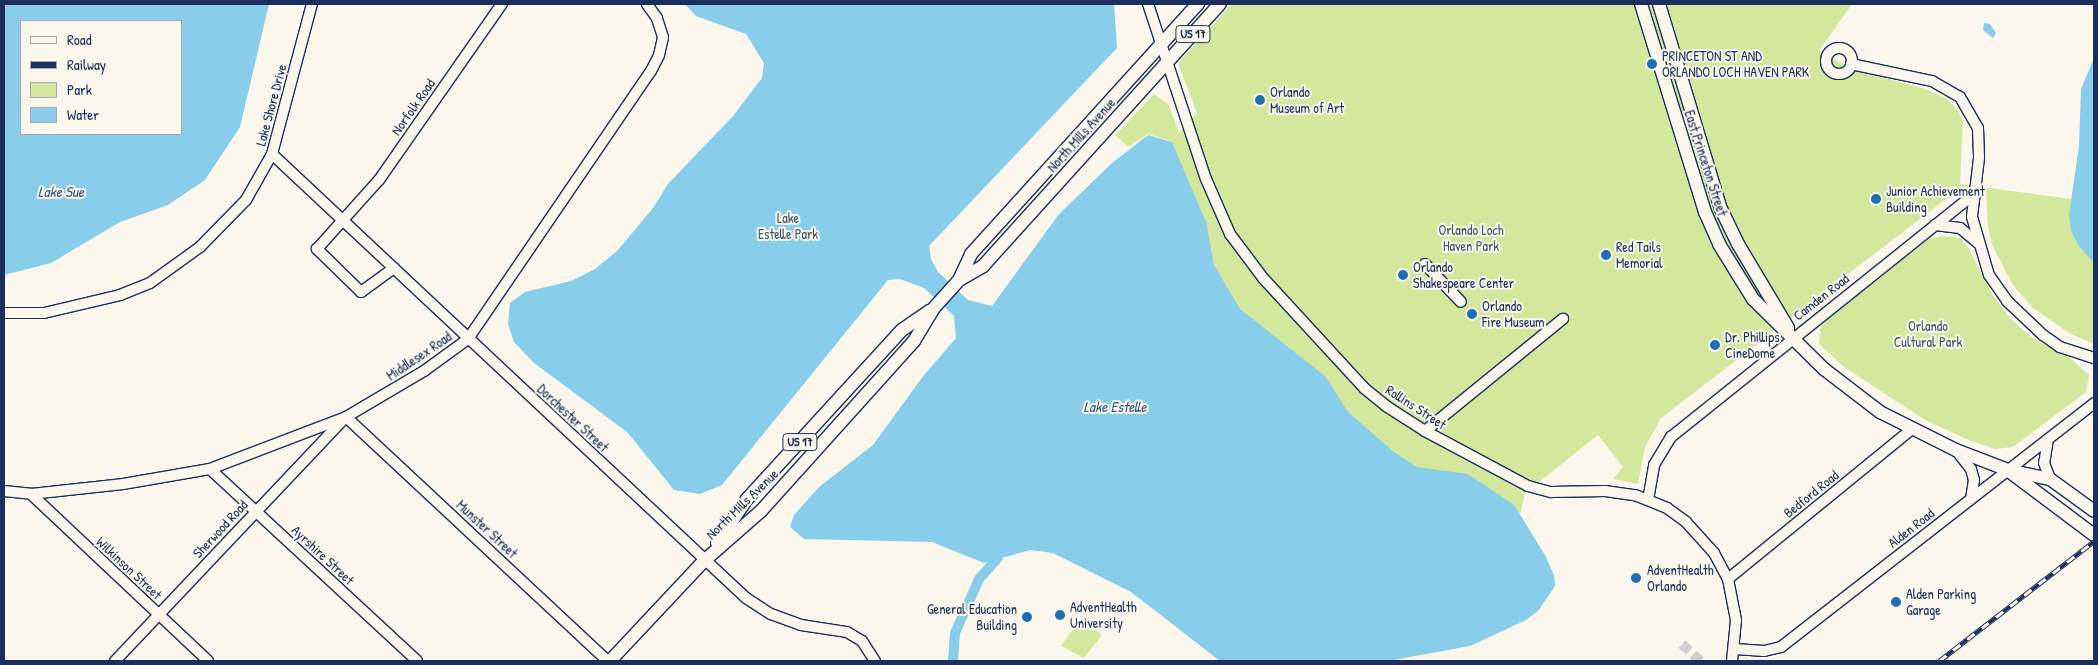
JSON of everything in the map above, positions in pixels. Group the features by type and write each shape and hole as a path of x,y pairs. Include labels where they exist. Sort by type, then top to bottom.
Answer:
{"main road":[{"name":"North Mills Avenue","path":"609,661 705,560 747,500 902,330 933,309 959,280 971,254 1198,4"},
{"name":"North Mills Avenue","path":"959,280 983,266 1220,4"},
{"name":"East Princeton Street","path":"1641,4 1691,175 1719,244 1753,299 1854,394 1912,430 1956,450 2008,470 2050,479 2094,511"},
{"name":"East Princeton Street","path":"1659,4 1721,209 1738,244 1772,297 1793,337"},
{"name":"East Princeton Street","path":"2008,470 2094,535"}],"street":[{"name":"Lake Shore Drive","path":"4,313 44,313 120,295 150,283 200,247 246,200 272,154 312,4"},
{"name":"Norfolk Road","path":"394,268 361,292 317,249 340,220 379,180 502,4"},
{"name":"Middlesex Road","path":"4,491 31,494 123,484 210,470 346,417 424,371 468,339 651,71 659,55 663,37 657,18 647,4"},
{"path":"1148,4 1160,46"},
{"name":"Rollins Street","path":"1160,46 1206,179 1230,234 1247,258 1364,388 1386,406 1425,431 1495,470 1537,489 1561,493 1605,491 1648,500 1667,508 1703,539 1728,579 1736,620 1735,649 1732,661"},
{"path":"1851,64 1932,81 1960,97 1978,128 1978,158 1972,216 1989,275 2007,300 2027,321 2060,347 2094,358"},
{"path":"1665,84 1681,78"},
{"path":"1670,101 1686,95"},
{"name":"Dorchester Street","path":"272,154 340,220 394,268 746,598 771,614 801,625 847,632 862,641 875,661"},
{"name":"Camden Road","path":"1648,500 1654,465 1671,437 1793,337 1973,195"},
{"path":"1935,225 1960,228 1979,243"},
{"path":"1425,264 1461,302"},
{"path":"1425,431 1563,319"},
{"name":"Alden Road","path":"1735,649 1764,651 1781,647 2094,402"},
{"name":"Sherwood Road","path":"115,661 346,417"},
{"name":"Munster Street","path":"346,417 609,661"},
{"name":"Bedford Road","path":"1728,579 1912,430"},
{"path":"2048,439 2044,463 2050,479"},
{"path":"1956,450 1971,469 1974,480 1971,499"},
{"name":"Ayrshire Street","path":"210,470 417,661"},
{"name":"Wilkinson Street","path":"31,494 208,661"}],"green space":[{"name":"Orlando Loch Haven Park","path":"1232,4 1852,4 1819,51 1849,68 1925,89 1946,98 1957,109 1963,120 1960,184 2086,201 2094,223 2094,344 2069,333 2033,308 2013,285 1992,245 1988,226 1986,192 1959,189 1661,418 1645,447 1638,484 1613,479 1623,467 1598,435 1525,493 1520,515 1536,541 1440,489 1240,342 1150,164 1197,113 1178,63"},
{"path":"1154,94 1168,104 1179,132 1171,141 1148,134 1128,147 1115,135"},
{"name":"Orlando Cultural Park","path":"1945,236 1960,238 1968,247 1993,296 2011,319 2031,337 2070,358 2089,375 2086,392 2013,447 1995,449 1971,441 1925,420 1844,367 1819,344 1820,328 1828,319 1930,238"},
{"path":"1080,619 1102,635 1084,658 1061,646"}],"water":[{"name":"Lake Sue","path":"4,4 269,4 240,127 205,180 168,205 120,222 51,263 4,275"},
{"name":"Lake Estelle","path":"685,4 1114,4 1117,48 929,246 931,259 938,272 968,300 992,306 1059,214 1112,163 1148,135 1172,142 1206,222 1214,265 1240,309 1325,376 1348,412 1394,452 1417,467 1468,474 1514,505 1545,555 1554,575 1555,586 1538,611 1526,620 1470,646 1388,661 1220,661 1131,592 1053,553 1030,550 984,563 932,542 804,539 790,527 794,515 819,487 873,445 924,375 956,338 954,316 924,288 900,279 888,280 722,485 700,494 674,490 627,432 534,363 514,342 508,324 510,303 525,292 571,281 595,269 617,251 653,208 668,184 733,116 762,78 764,63 746,34 696,16"},
{"path":"1984,23 1990,24 1996,33 1993,38 1983,30"},
{"path":"2094,58 2094,263 2079,246 2071,231 2069,215 2079,146 2081,89"}],"waterway":[{"path":"953,661 955,633 979,579 998,558"}],"tunnel":[{"path":"1682,644 1700,661"}],"railway":[{"path":"1939,661 2094,541"}],"place":[{"name":"PRINCETON ST AND ORLANDO LOCH HAVEN PARK","path":"1652,64"},
{"name":"Orlando Museum of Art","path":"1260,100"},
{"name":"Junior Achievement Building","path":"1876,199"},
{"name":"Red Tails Memorial","path":"1606,255"},
{"name":"Orlando Shakespeare Center","path":"1403,275"},
{"name":"Orlando Fire Museum","path":"1472,314"},
{"name":"Dr. Phillips CineDome","path":"1715,345"},
{"name":"AdventHealth Orlando","path":"1636,578"},
{"name":"Alden Parking Garage","path":"1896,602"},
{"name":"AdventHealth University","path":"1060,615"},
{"name":"General Education Building","path":"1027,617"}],"park label":[{"name":"Lake Estelle Park","path":"788,226"}]}
